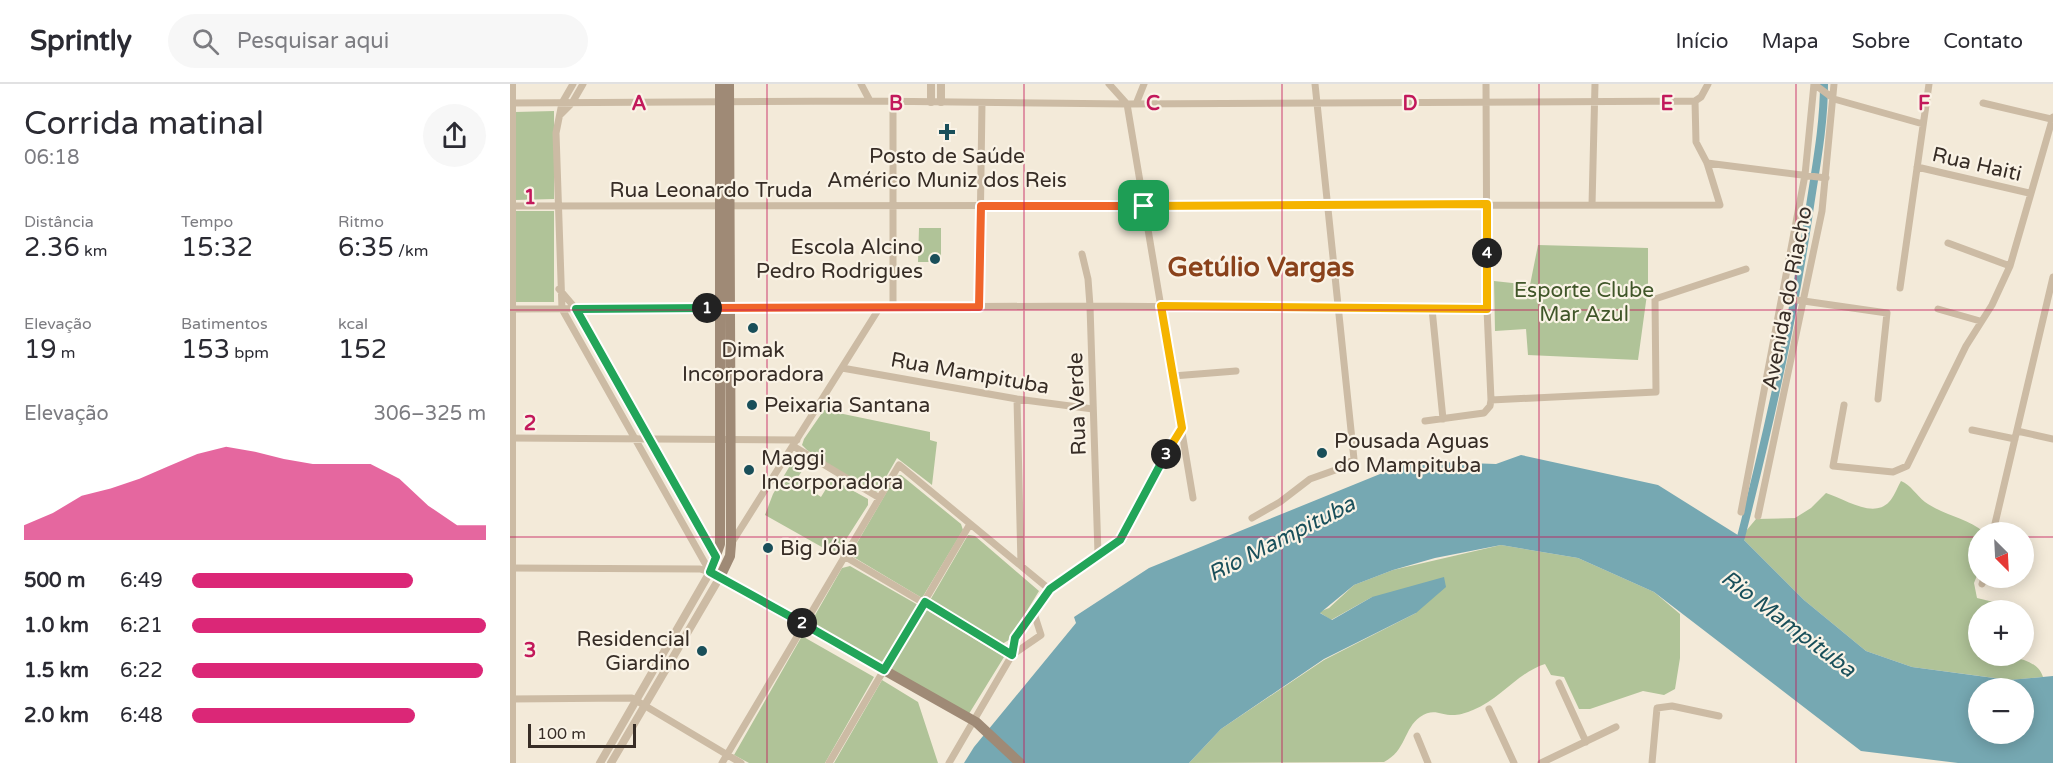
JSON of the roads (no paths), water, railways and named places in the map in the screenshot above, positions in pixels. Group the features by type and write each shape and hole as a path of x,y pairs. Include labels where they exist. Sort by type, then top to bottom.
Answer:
{"main road":[{"path":"720,84 725,103"},
{"path":"715,574 716,557 720,544 718,438 725,308 725,103 729,84"},
{"path":"715,574 730,556 731,543 725,308"},
{"path":"715,574 724,547 723,486 719,478"},
{"path":"715,574 972,720 1020,763"}],"street":[{"path":"512,84 512,763"},
{"path":"573,84 562,103 556,133 556,206 559,289 562,309 715,574"},
{"path":"561,114 572,103 583,84"},
{"path":"861,84 870,101"},
{"path":"931,84 936,102"},
{"path":"936,102 941,84"},
{"path":"1109,84 1127,104 1193,498"},
{"path":"1136,104 1144,84"},
{"path":"1252,518 1280,502 1310,479 1341,468 1354,459 1315,84"},
{"path":"1425,421 1484,413 1490,406 1486,84"},
{"path":"1592,204 1595,84"},
{"path":"511,103 870,101 1127,104 1595,103 1695,101 1701,97 1708,84"},
{"path":"1814,84 1834,99 1923,124"},
{"name":"Avenida do Riacho","path":"1741,512 1753,461 1805,175 1814,84"},
{"name":"Avenida do Riacho","path":"1758,516 1822,211 1834,84"},
{"path":"1900,288 1929,84"},
{"path":"892,101 893,307"},
{"path":"1695,101 1696,142 1707,163 1826,177"},
{"path":"979,307 982,103"},
{"path":"1844,405 1833,466 1893,472 1907,466 1980,321 1992,305 2010,266 2052,118 1983,103"},
{"name":"Rua Leonardo Truda","path":"511,206 1720,205 1707,163"},
{"name":"Rua Haiti","path":"1917,167 2029,193"},
{"path":"1948,243 2010,266"},
{"name":"Rua Verde","path":"1082,254 1088,279 1090,306 1098,554"},
{"path":"1491,400 1656,392 1655,299 1746,269"},
{"path":"1995,522 2053,277"},
{"path":"559,289 576,309 651,438 716,557"},
{"path":"1783,298 1887,313 1878,399"},
{"path":"511,309 1161,306 1487,309"},
{"path":"731,543 880,307"},
{"path":"1432,309 1443,418"},
{"path":"1938,309 1980,321"},
{"name":"Rua Mampituba","path":"842,368 1017,399 1093,409"},
{"path":"1173,376 1236,371"},
{"path":"1017,399 1021,565"},
{"path":"949,763 1012,655 1015,638 1033,610 1050,589 1120,540 1144,492 1182,428"},
{"path":"1972,430 2053,439"},
{"path":"512,438 730,438 795,443 878,497"},
{"path":"1753,461 1769,465"},
{"path":"722,763 899,465 1050,589"},
{"path":"829,763 970,524"},
{"path":"844,556 1012,655"},
{"path":"511,568 700,569 715,574"},
{"path":"611,763 641,703 715,574"},
{"path":"1012,655 1041,634 1033,610"},
{"path":"1559,683 1586,742"},
{"path":"511,699 641,703 741,763"},
{"path":"600,763 641,703"},
{"path":"1652,763 1657,708 1672,706 1719,716"},
{"path":"1489,709 1514,763"},
{"path":"1541,763 1616,728"},
{"path":"1416,736 1428,763"}],"water":[{"name":"Rio Mampituba","path":"1521,455 1658,485 1741,537 1804,600 1866,651 1912,667 1994,678 1968,678 1968,744 2034,744 2034,678 2031,678 2053,676 2053,763 1958,763 1861,751 1654,592 1578,558 1501,545 1435,558 1393,570 1354,585 1320,613 1332,620 1372,597 1444,577 1446,587 1416,613 1324,659 1221,729 1189,763 964,763 974,747 1076,623 1074,617 1149,568 1412,461 1496,464"}],"waterway":[{"path":"1741,537 1789,331 1819,145 1824,84"}],"place":[{"name":"Posto de Saúde Américo Muniz dos Reis","path":"947,132"},
{"name":"Escola Alcino Pedro Rodrigues","path":"935,259"},
{"name":"Dimak Incorporadora","path":"753,328"},
{"name":"Peixaria Santana","path":"752,405"},
{"name":"Pousada Aguas do Mampituba","path":"1322,453"},
{"name":"Maggi Incorporadora","path":"749,470"},
{"name":"Big Jóia","path":"768,548"},
{"name":"Residencial Giardino","path":"702,651"}],"district":[{"name":"Getúlio Vargas","path":"1261,267"}],"park label":[{"name":"Esporte Clube Mar Azul","path":"1584,302"}]}
